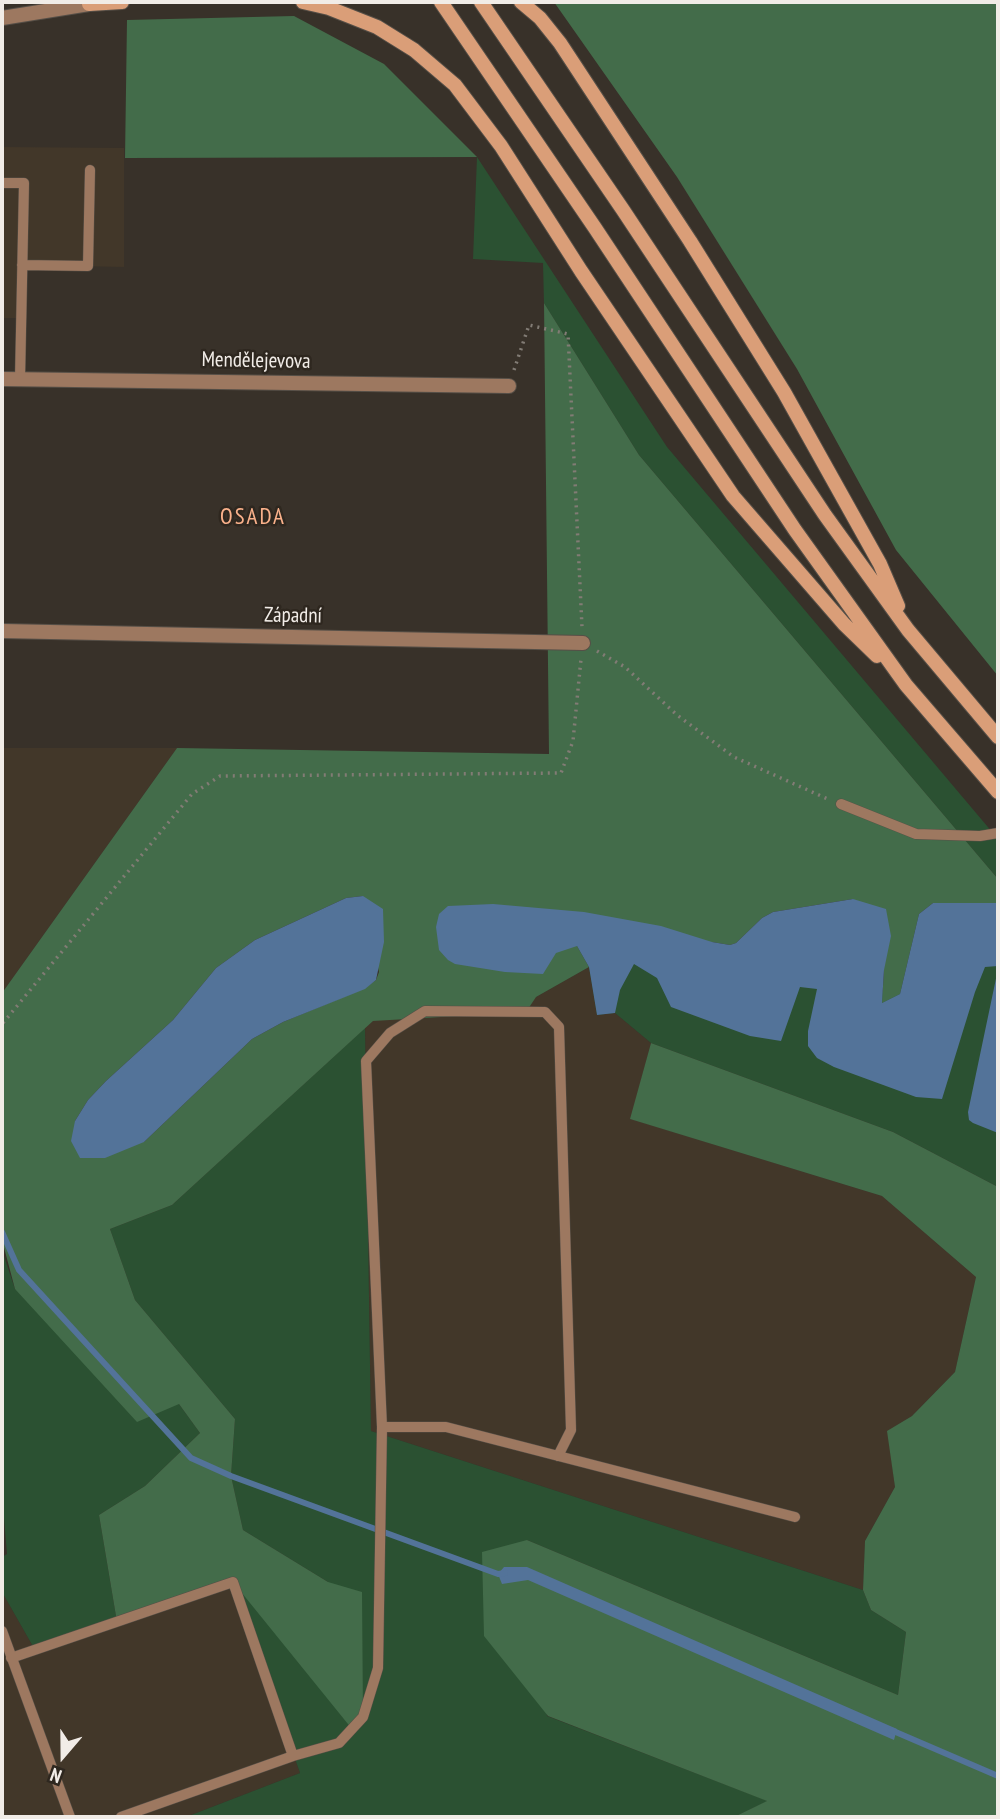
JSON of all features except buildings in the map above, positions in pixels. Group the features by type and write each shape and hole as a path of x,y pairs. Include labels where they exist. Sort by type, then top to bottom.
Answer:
{"main road":[{"path":"89,4 104,2"},
{"path":"89,4 122,2"},
{"path":"303,2 329,8 377,27 414,50 455,85 501,146 733,496 844,624 906,685 998,792"},
{"path":"441,2 596,228 795,530 906,685"},
{"path":"481,2 825,515 908,629 998,737"},
{"path":"521,2 540,18 560,43 691,241 784,391 880,564 908,629"}],"street":[{"path":"2,18 89,4"},
{"name":"Mendělejevova","path":"2,379 509,386"},
{"name":"Západní","path":"2,631 583,643"}],"lane":[{"path":"22,265 88,266 90,170"},
{"path":"2,183 24,183 20,379"},
{"path":"841,804 916,834 980,836 998,832"},
{"path":"121,1817 293,1756 339,1743 363,1717 378,1668 382,1427 366,1061 390,1033 425,1011 545,1012 559,1027 571,1430 558,1456"},
{"path":"382,1427 446,1427 795,1517"},
{"path":"11,1658 233,1582 293,1756"},
{"path":"2,1631 70,1817"}],"path":[{"path":"3,1023 192,794 220,776 561,773 573,741 583,643 568,334 529,325 509,386"},
{"path":"583,643 625,667 677,716 734,757 841,804"}],"shaded area":[{"path":"2,147 124,148 124,267 32,265 27,271 27,318 2,318"},
{"path":"2,748 177,748 2,993"},
{"path":"589,967 597,1015 615,1013 651,1043 631,1119 882,1196 976,1277 955,1372 912,1416 888,1431 895,1487 865,1541 863,1590 371,1431 365,1028 373,1021 536,997"},
{"path":"233,1582 300,1773 186,1817 2,1817 2,1592 35,1650"}],"green space":[{"path":"554,2 998,2 998,676 896,550 797,369 677,177"},
{"path":"294,16 384,64 477,157 125,158 127,20"},
{"path":"477,157 667,447 998,839 998,879 639,455 544,303 543,263 473,259"},
{"path":"544,303 639,455 998,879 998,903 933,903 919,914 900,994 882,1003 884,970 853,899 773,912 730,945 712,942 577,946 589,967 536,997 526,1012 373,1021 172,1205 110,1229 135,1300 235,1419 231,1476 243,1530 328,1582 362,1592 363,1717 352,1729 233,1582 117,1622 99,1515 145,1486 200,1433 179,1404 137,1422 15,1289 2,1240 2,993 177,748 549,754","holes":["363,896 379,972 376,980 365,988 283,1022 252,1039 144,1142 75,1121 88,1100 173,1020 216,968 255,940 346,898"]},
{"path":"998,903 998,1187 893,1132 651,1043 615,1013 597,1015 589,967 577,946 900,994 919,914"},
{"path":"365,1028 371,1431 863,1590 871,1610 906,1632 898,1695 527,1540 547,1716 768,1801 734,1817 186,1817 300,1773 233,1582 328,1582 243,1530 231,1476 235,1419 135,1300 110,1229 172,1205"},
{"path":"651,1043 893,1132 998,1187 998,1817 734,1817 767,1801 548,1716 484,1636 482,1552 527,1540 898,1695 906,1632 871,1610 863,1590 865,1541 895,1487 887,1431 912,1416 955,1372 976,1277 882,1196 630,1119"},
{"path":"2,1250 15,1289 179,1404 200,1433 145,1486 99,1515 117,1622 35,1650 2,1592 2,1557 7,1554 2,1494"}],"water":[{"path":"363,896 383,909 384,942 376,980 365,989 283,1022 252,1039 144,1142 105,1158 80,1158 71,1141 75,1121 88,1100 173,1020 216,968 255,940 346,898"},
{"path":"853,899 886,909 891,936 884,970 882,1003 900,994 919,914 933,903 998,903 998,966 985,967 942,1099 916,1097 834,1067 817,1058 808,1046 808,1031 817,989 800,987 781,1041 750,1036 671,1007 657,978 634,964 620,990 615,1013 597,1015 589,967 577,946 556,953 543,974 505,972 455,964 448,960 439,950 436,927 439,914 448,906 493,904 584,912 661,926 730,945 773,912"},
{"path":"998,969 998,1133 973,1123 969,1120 968,1112"},
{"path":"504,1567 527,1567 897,1729 894,1740 528,1580 502,1584 498,1574"}],"waterway":[{"path":"2,1232 19,1270 191,1458 231,1476 498,1574 505,1573"},
{"path":"891,1730 998,1776"}],"district":[{"name":"OSADA","path":"253,517"}]}
